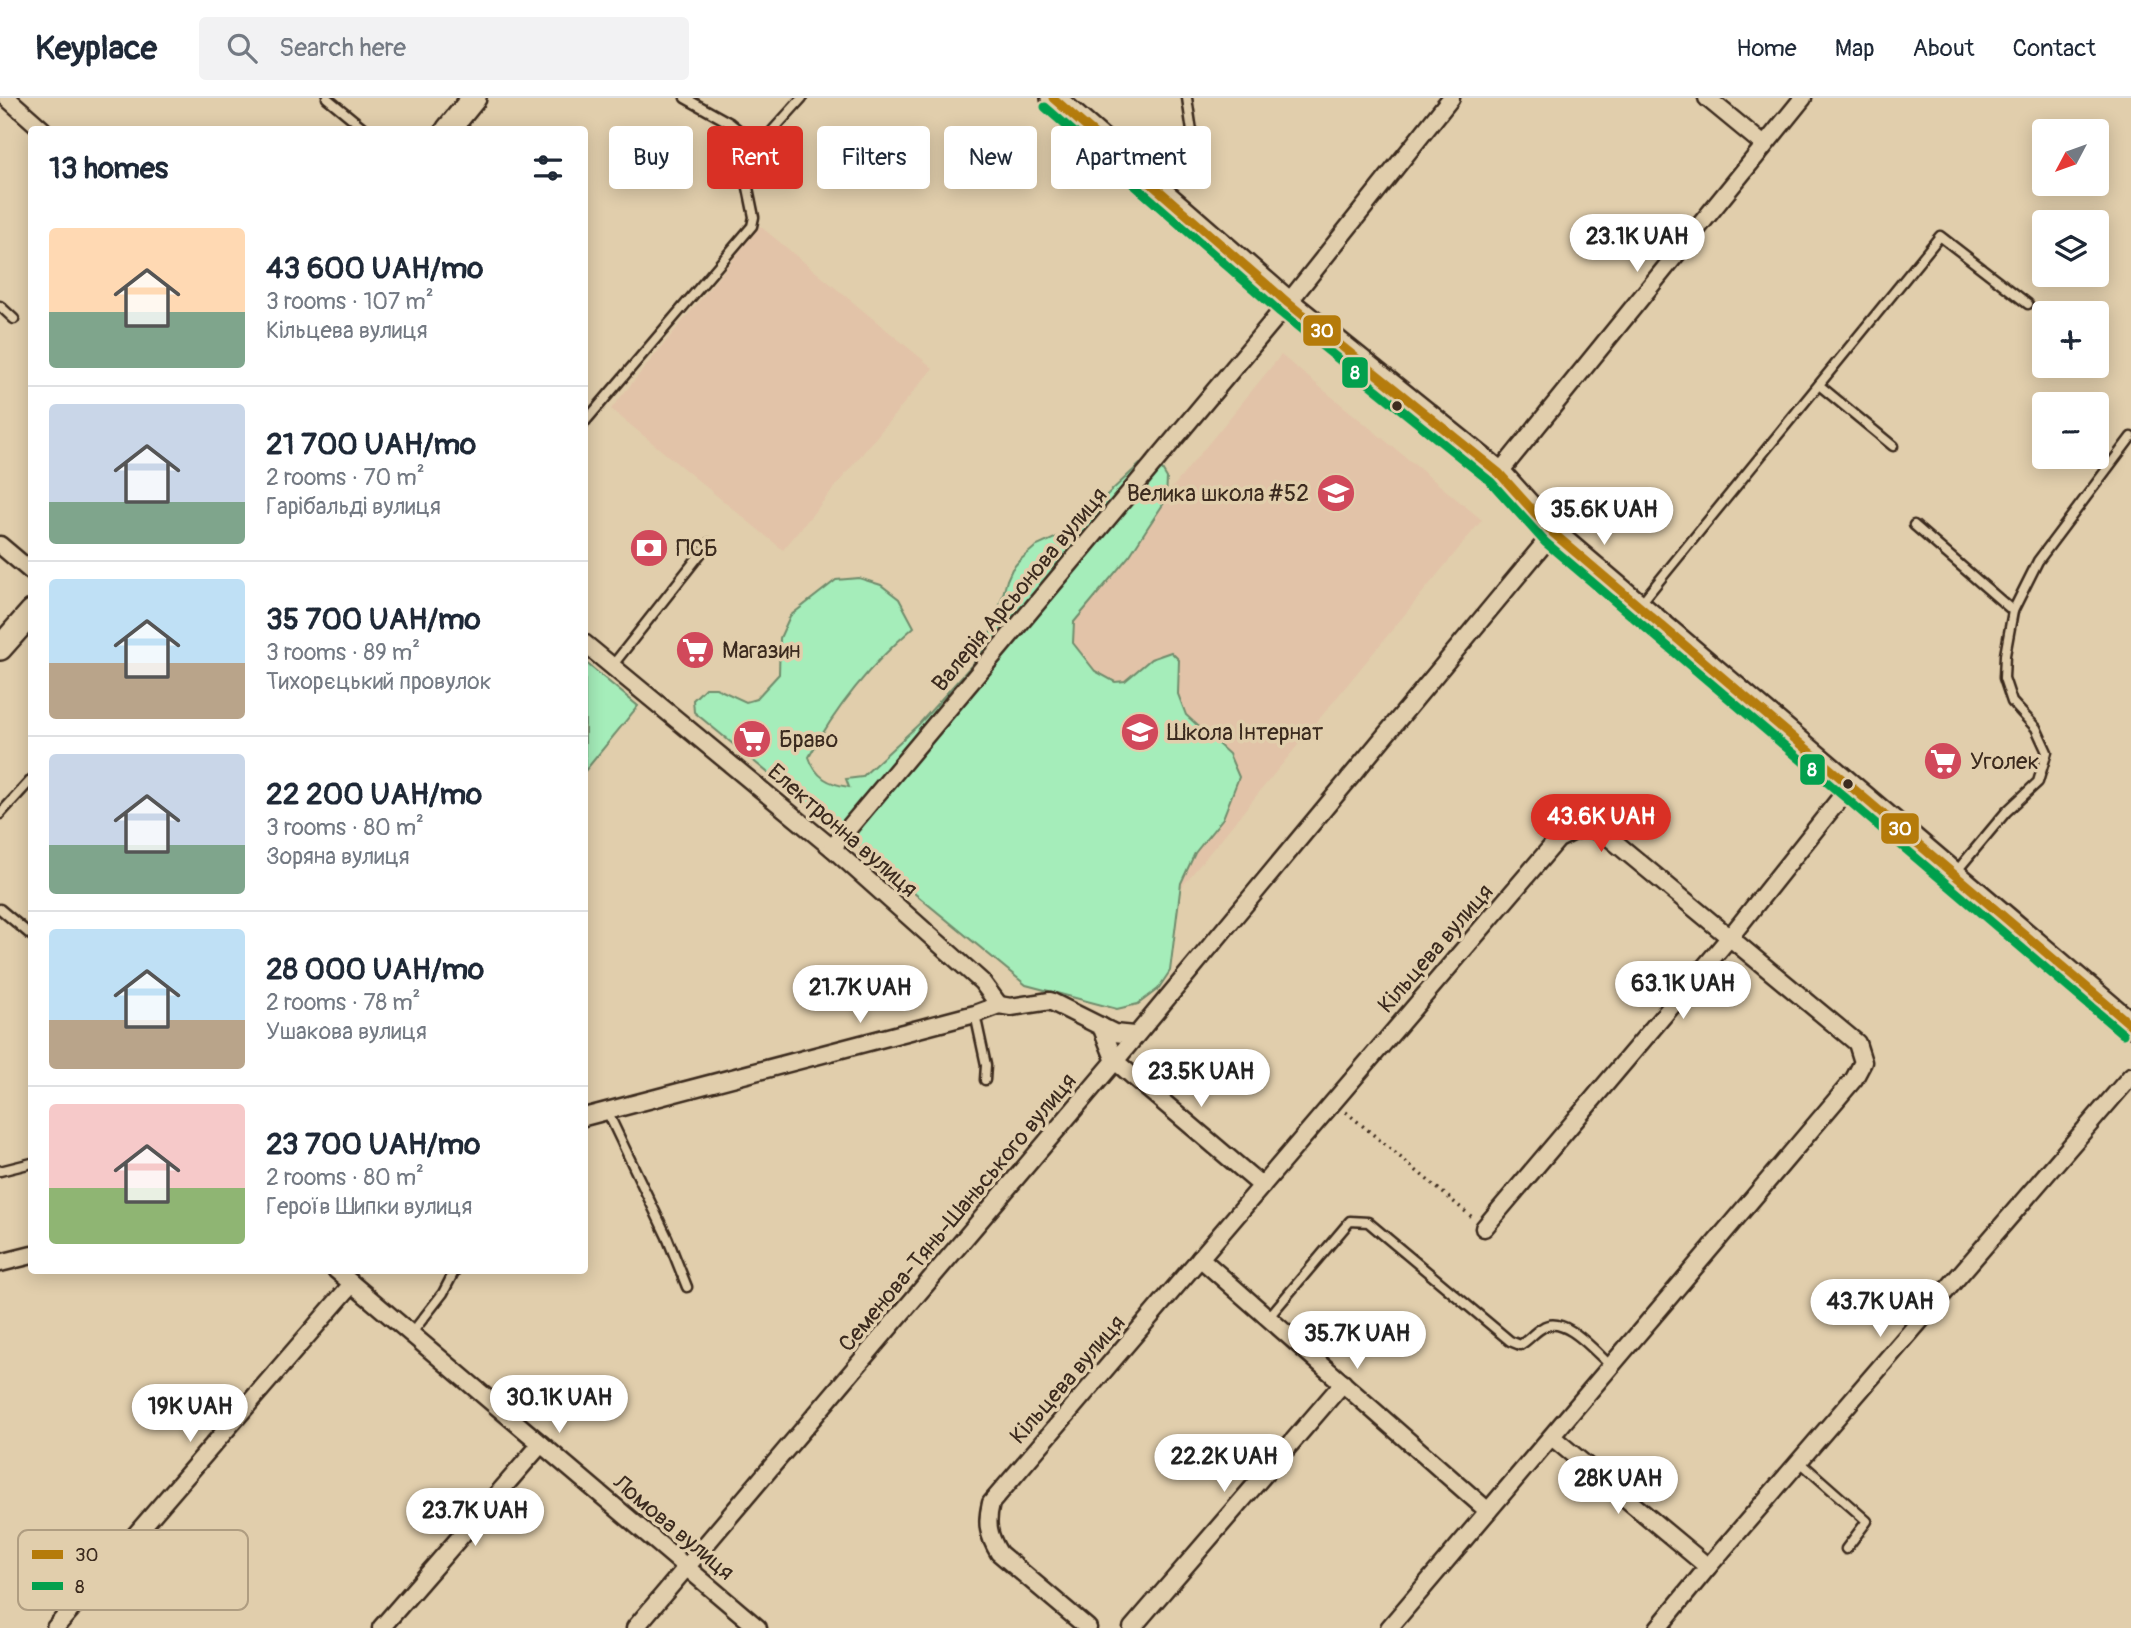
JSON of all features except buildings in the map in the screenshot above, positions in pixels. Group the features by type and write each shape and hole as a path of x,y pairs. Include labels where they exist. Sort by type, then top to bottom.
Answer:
{"street":[{"path":"7,98 38,126"},
{"path":"451,126 474,98"},
{"name":"Валерія Арсьонова вулиця","path":"832,848 1288,303 1451,98"},
{"path":"1707,98 1764,145"},
{"path":"1499,473 1803,98"},
{"path":"1058,100 1087,126"},
{"path":"1157,189 1288,303 1499,473 1553,533 2131,1025"},
{"name":"Семенова-Тянь-Шаньського вулиця","path":"635,1628 1115,1061 1553,533"},
{"path":"0,545 28,569"},
{"path":"0,648 28,616"},
{"name":"Електронна вулиця","path":"588,646 832,848 982,982 999,1005"},
{"path":"1484,1228 1730,937 1849,787"},
{"name":"Кільцева вулиця","path":"1088,1628 999,1553 990,1539 986,1521 991,1503 1558,839 1584,826 1605,834 1857,1043 1863,1062 1854,1079 1389,1628"},
{"path":"588,1116 975,1014 999,1005 1011,1007 1050,1001 1114,1032 1134,1035"},
{"path":"1101,1026 1115,1061 1262,1185"},
{"path":"1658,1628 2131,1076"},
{"path":"0,1263 28,1256"},
{"path":"1200,1258 1488,1511"},
{"name":"Ломова вулиця","path":"341,1274 758,1628"},
{"path":"140,1530 352,1284"},
{"path":"1135,1627 1343,1383"},
{"path":"1552,1437 1708,1567"},
{"path":"380,1628 541,1444"},
{"path":"55,1628 71,1610"}],"lane":[{"path":"327,98 361,126"},
{"path":"685,98 733,126"},
{"path":"777,126 802,98"},
{"path":"1187,98 1192,126"},
{"path":"588,418 752,226 754,217 748,189"},
{"path":"1639,605 1940,236 2028,304"},
{"path":"0,306 14,319"},
{"path":"1819,385 1893,446"},
{"path":"1955,873 2006,812 2038,782 2047,752 2036,728 2012,702 2004,678 2013,611 2038,561 2131,437"},
{"path":"1914,525 2013,611"},
{"path":"612,666 709,543"},
{"path":"0,814 28,783"},
{"path":"0,909 28,933"},
{"path":"975,1014 986,1065 985,1080"},
{"path":"607,1111 672,1248 687,1287"},
{"path":"0,1171 28,1164"},
{"path":"1268,1318 1350,1221 1368,1222 1510,1341 1520,1345 1542,1327 1555,1323 1566,1326 1611,1366"},
{"path":"411,1334 443,1293 453,1274"},
{"path":"1799,1461 1867,1521 1846,1549"}],"path":[{"path":"1334,1102 1484,1228"}],"shaded area":[{"path":"760,226 933,368 783,550 611,409"},
{"name":"Школа Інтернат","path":"1281,355 1482,520 1090,999 889,834"}],"green space":[{"path":"1151,463 1161,468 1167,478 1166,500 1130,555 1074,622 1073,643 1095,671 1115,682 1125,681 1151,659 1171,652 1179,660 1178,694 1186,715 1229,754 1239,777 1223,818 1195,853 1181,883 1170,971 1158,989 1138,1004 1117,1009 1026,985 694,712 693,700 705,688 716,688 746,702 756,699 779,674 780,638 790,616 836,580 859,578 881,585 899,599 914,627 883,656 856,687 809,757 815,770 824,779 849,787 846,779 862,777 919,724 980,656 995,623 1007,580 1019,561 1035,547 1066,533 1140,464"},
{"path":"588,664 638,706 588,767"}],"transit line":[{"name":"30","path":"1053,98 1288,303 1499,473 1553,533 2131,1025"},
{"name":"8","path":"1045,107 1280,312 1491,482 1545,542 2123,1034"}],"place":[{"name":"Велика школа #52","path":"1336,493"},
{"name":"ПСБ","path":"649,548"},
{"name":"Магазин","path":"695,650"},
{"name":"Школа Інтернат","path":"1140,732"},
{"name":"Браво","path":"752,739"},
{"name":"Уголек","path":"1943,761"}]}
